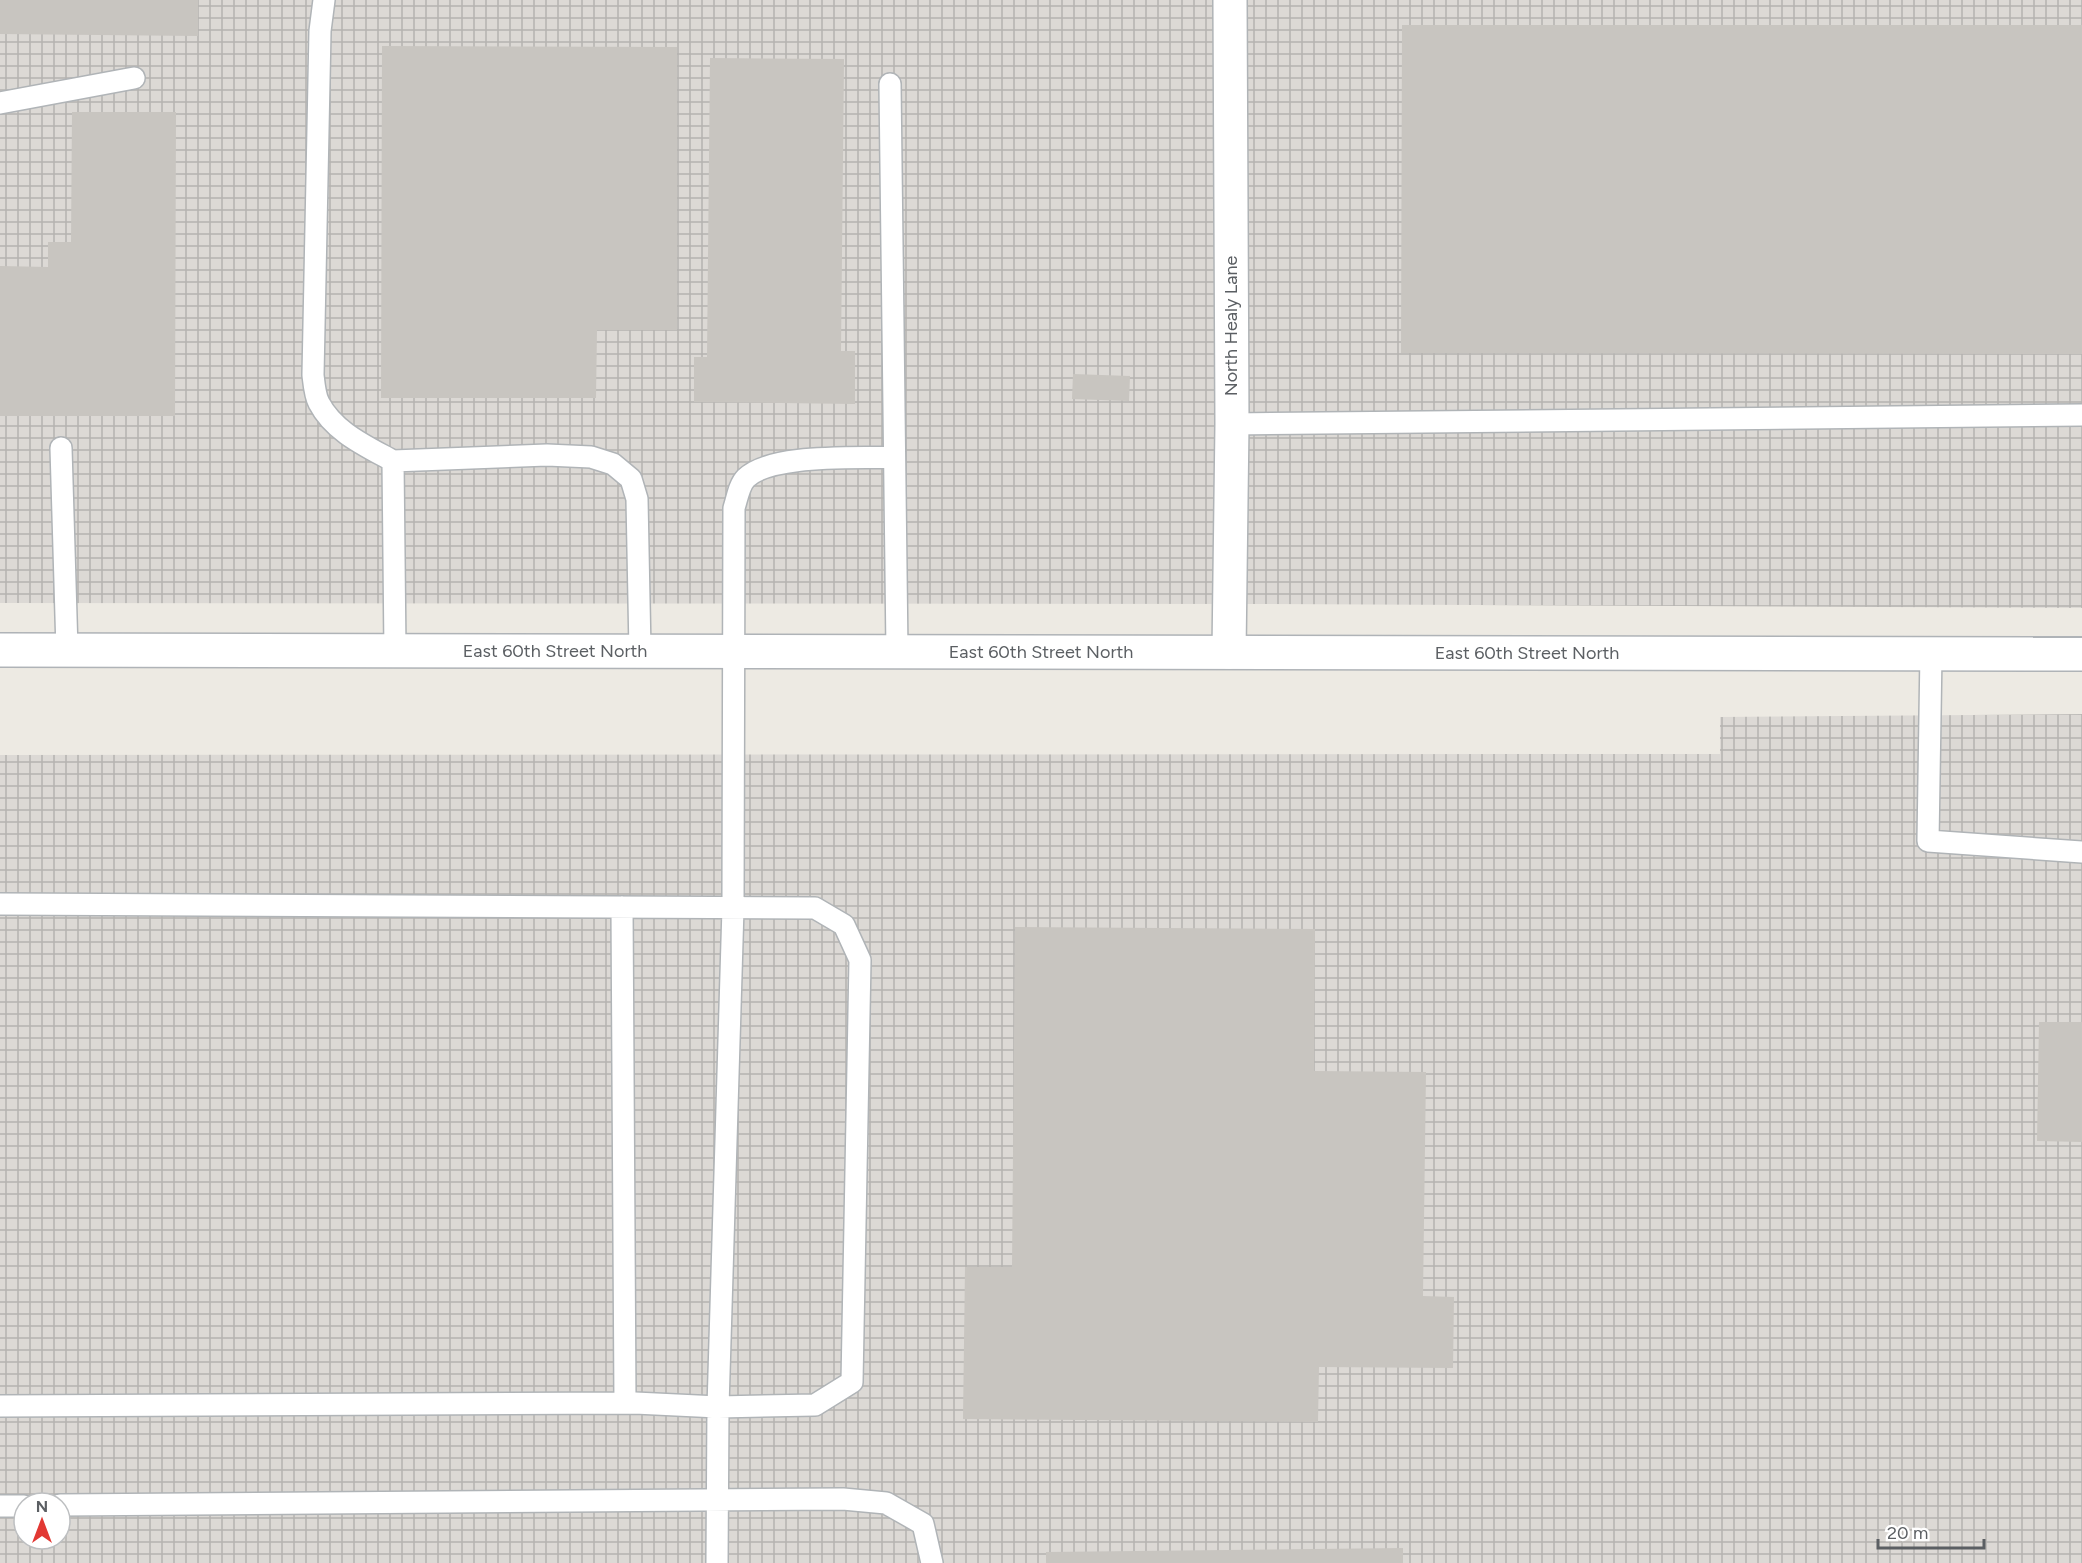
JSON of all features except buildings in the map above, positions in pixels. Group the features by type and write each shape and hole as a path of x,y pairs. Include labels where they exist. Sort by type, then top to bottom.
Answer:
{"main road":[{"name":"North Healy Lane","path":"1229,652 1232,424 1230,0"},
{"name":"East 60th Street North","path":"0,650 2082,654"}],"lane":[{"path":"324,0 320,31 313,375 318,402 337,428 393,461 547,455 591,457 614,464 631,479 637,499 640,651"},
{"path":"0,103 134,78"},
{"path":"890,84 897,651"},
{"path":"1232,424 2082,415"},
{"path":"61,448 67,650"},
{"path":"717,1563 718,1407 733,908 734,508 745,479 768,465 796,461 894,457"},
{"path":"393,461 395,651"},
{"path":"1931,653 1928,841 2082,852"},
{"path":"0,904 816,908 844,925 860,960 852,1382 815,1405 718,1407 625,1404 0,1406"},
{"path":"622,907 625,1404"},
{"path":"72,1505 843,1498 886,1503 923,1524 932,1563"}],"shaded area":[{"path":"0,0 2082,0 2082,608 1261,604 0,603"},
{"path":"2082,714 2082,1563 0,1563 0,755 1720,754 1720,717"}]}
